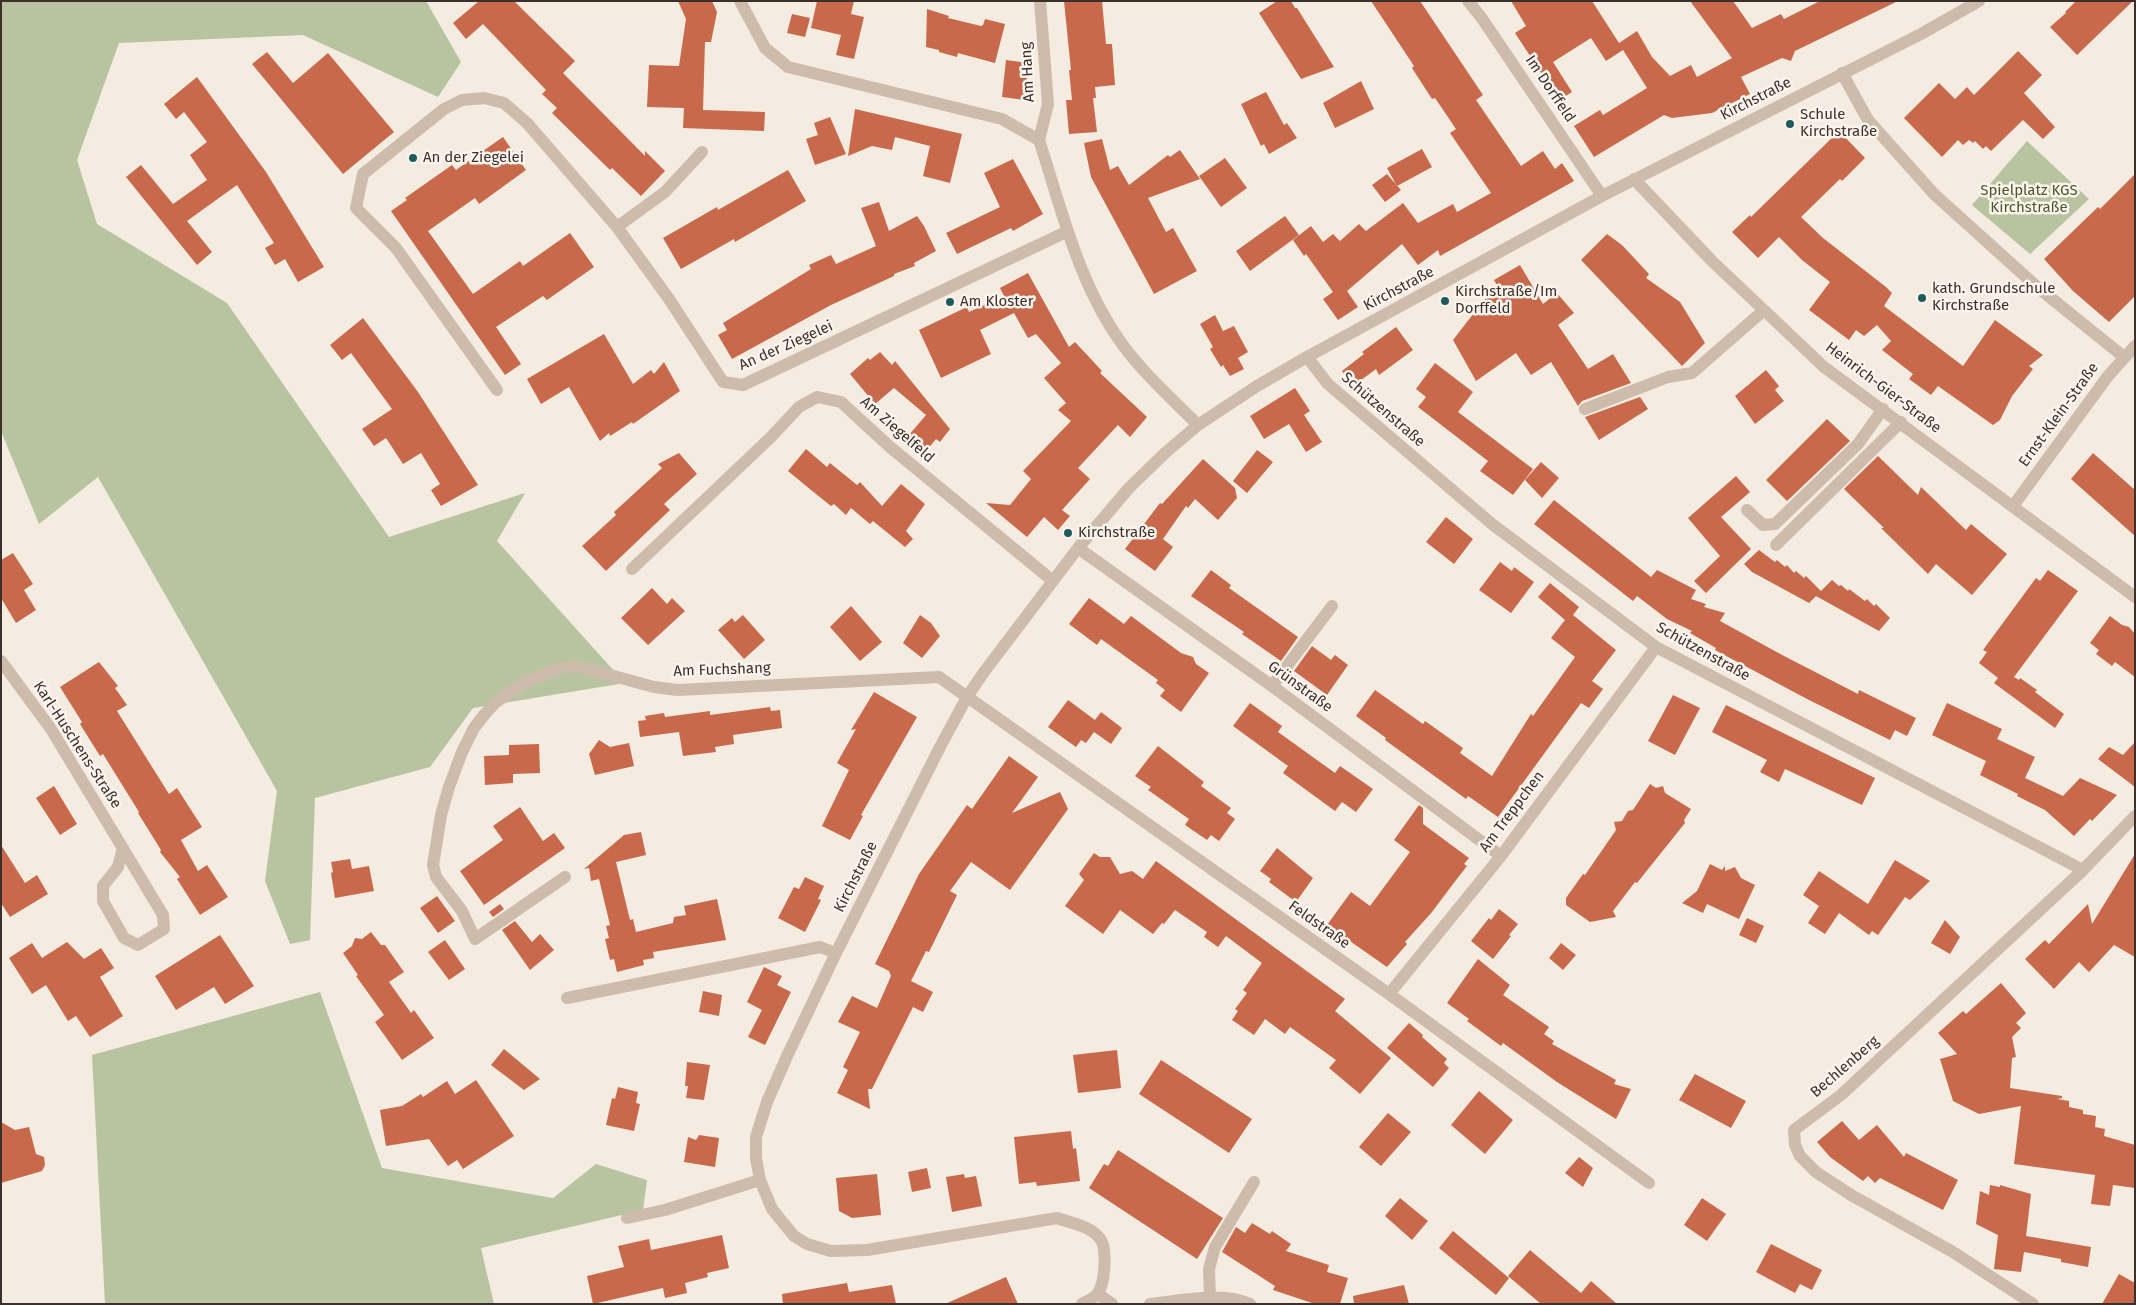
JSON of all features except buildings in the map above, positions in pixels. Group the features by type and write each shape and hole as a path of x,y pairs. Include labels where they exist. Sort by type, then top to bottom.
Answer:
{"street":[{"path":"740,1 765,48 788,67 1002,119 1039,140 1066,232 1082,272 1101,310 1122,344 1147,374 1198,425"},
{"name":"Am Hang","path":"1039,140 1048,104 1040,1"},
{"name":"Im Dorffeld","path":"1468,1 1481,17 1602,196"},
{"name":"Kirchstraße","path":"1098,1294 1102,1284 1105,1258 1101,1240 1086,1227 1057,1218 867,1250 831,1251 807,1244 794,1236 772,1209 760,1180 756,1158 756,1137 767,1102 836,954 967,697 1078,548 1129,488 1165,453 1198,425 1257,386 1307,357 1602,196 1921,34 1979,1"},
{"path":"1842,73 1868,120 1934,194 2036,286 2124,358"},
{"name":"An der Ziegelei","path":"498,390 396,248 356,208 363,174 444,109 462,100 484,98 504,104 527,123 617,227 669,299 722,382 743,385 1066,232"},
{"path":"617,227 665,192 702,152"},
{"name":"Heinrich-Gier-Straße","path":"1634,179 1712,261 1824,367 1901,422 2135,597"},
{"path":"1585,409 1668,377 1692,373 1763,311"},
{"name":"Ernst-Klein-Straße","path":"2013,506 2108,376 2135,346"},
{"name":"Schützenstraße","path":"1307,357 1328,384 1492,524 1656,647 2084,870"},
{"name":"Am Ziegelfeld","path":"632,569 799,408 817,397 840,402 890,447 1053,581"},
{"path":"1746,510 1763,525 1775,524 1858,444 1883,409"},
{"path":"1776,545 1901,422"},
{"name":"Grünstraße","path":"1078,548 1272,686 1501,856"},
{"path":"1272,686 1332,606"},
{"name":"Am Treppchen","path":"1389,994 1501,856 1656,647"},
{"name":"Karl-Huschens-Straße","path":"1,661 51,729 123,848 163,915 164,929 138,945 124,938 103,901 102,886 118,867 123,848"},
{"name":"Am Fuchshang","path":"565,877 475,939 462,911 436,877 433,865 441,815 449,787 462,752 474,728 496,702 524,683 542,674 557,668 577,666 654,687 678,690 939,677 967,697"},
{"name":"Feldstraße","path":"967,697 1389,994 1649,1183"},
{"name":"Bechlenberg","path":"2034,1304 1953,1252 1852,1195 1816,1172 1800,1156 1795,1145 1794,1130 1841,1095 2084,870 2135,816"},
{"path":"567,998 820,947 836,954"},
{"path":"627,1218 665,1210 760,1180"},
{"path":"1210,1298 1209,1269 1215,1247 1254,1182"},
{"path":"1082,1304 1098,1294 1112,1304"},
{"path":"1150,1304 1210,1298 1228,1298 1250,1304"}],"green space":[{"path":"1,1 426,1 461,62 438,97 303,35 119,43 77,160 97,224 227,303 389,537 525,493 497,541 625,683 473,708 430,767 315,798 310,940 290,944 265,881 277,791 98,477 39,524 1,431"},
{"name":"Spielplatz KGS Kirchstraße","path":"2027,141 2089,199 2030,254 1972,205"},
{"path":"320,992 382,1168 553,1198 596,1164 647,1180 643,1210 481,1248 494,1304 105,1304 92,1055"}],"place":[{"name":"Schule Kirchstraße","path":"1790,124"},
{"name":"An der Ziegelei","path":"413,158"},
{"name":"kath. Grundschule Kirchstraße","path":"1922,298"},
{"name":"Kirchstraße/Im Dorffeld","path":"1445,301"},
{"name":"Am Kloster","path":"950,302"},
{"name":"Kirchstraße","path":"1068,533"}]}
